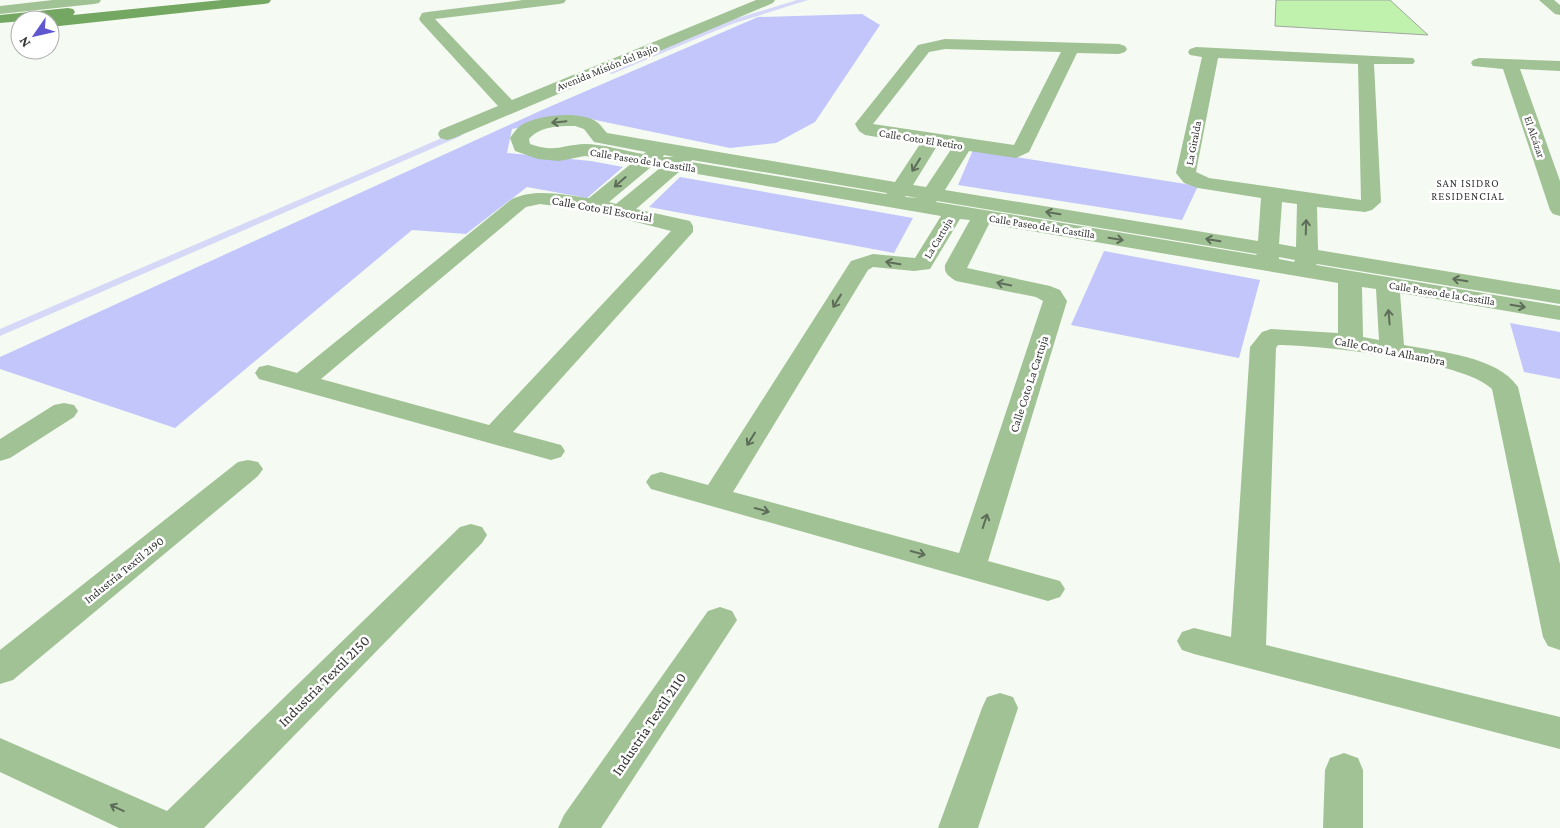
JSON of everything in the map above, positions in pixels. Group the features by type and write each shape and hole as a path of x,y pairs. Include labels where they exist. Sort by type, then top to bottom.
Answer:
{"main road":[{"path":"0,19 184,0"},
{"path":"60,21 264,0"}],"street":[{"path":"0,10 94,0"},
{"path":"509,107 426,20 427,16 559,0"},
{"name":"Avenida Misión del Bajío","path":"447,134 768,0"},
{"name":"Calle Coto El Retiro","path":"1072,47 1022,148 1016,152 1005,152 872,131 865,127 864,124 924,48 945,44 1072,47 1119,49"},
{"name":"La Giralda","path":"1366,59 1371,202 1365,206 1353,206 1205,184 1191,179 1186,173 1203,53 1366,59 1407,61"},
{"path":"1479,63 1560,66"},
{"name":"El Alcázar","path":"1510,64 1560,210"},
{"name":"Calle Paseo de la Castilla","path":"668,157 601,138 594,127 585,122 570,120 543,124 527,130 519,138 522,147 538,154 559,155 585,150 668,157 1306,263 1560,297"},
{"path":"897,195 932,140"},
{"path":"927,200 963,145"},
{"path":"593,205 668,157"},
{"path":"622,210 668,157"},
{"path":"1268,257 1272,193"},
{"name":"Calle Coto El Escorial","path":"302,382 519,204 528,199 540,198 622,210 675,222 682,226 682,232 494,436"},
{"path":"1306,263 1307,199"},
{"name":"Calle Paseo de la Castilla","path":"927,200 954,212 1268,257"},
{"name":"La Cartuja","path":"715,497 859,266 865,262 876,260 912,266 922,264 954,212"},
{"name":"Calle Coto La Cartuja","path":"970,568 1055,301 1052,296 1042,291 964,276 956,271 956,265 983,216"},
{"name":"Calle Paseo de la Castilla","path":"1306,263 1350,278 1560,312"},
{"path":"1350,278 1350,342"},
{"path":"1387,284 1392,350"},
{"name":"Calle Coto La Alhambra","path":"1248,653 1264,347 1272,337 1294,336 1350,342 1392,350 1473,368 1495,377 1505,387 1560,637"},
{"path":"268,373 551,451"},
{"path":"0,452 64,411"},
{"name":"Industria Textil 2190","path":"0,670 248,469"},
{"path":"662,482 1048,589"},
{"name":"Industria Textil 2150","path":"177,828 471,535"},
{"name":"Industria Textil 2110","path":"578,828 720,620"},
{"path":"1194,641 1248,653 1560,733"},
{"path":"958,828 1000,708"},
{"path":"0,754 161,828"},
{"path":"1343,828 1344,770"}],"lane":[{"path":"1546,0 1560,12"}],"shaded area":[{"path":"862,14 880,25 815,122 776,143 730,148 576,116 512,129 507,153 591,161 623,167 587,198 527,187 466,234 412,230 175,428 0,369 0,357 542,110 758,17"},
{"path":"973,150 1198,186 1182,220 958,185"},
{"path":"680,177 913,218 894,253 649,207"},
{"path":"1104,251 1260,280 1239,358 1071,325"},
{"path":"1510,323 1560,332 1560,379 1524,372"}],"building":[{"path":"1276,0 1390,0 1428,35 1275,26"}],"waterway":[{"path":"609,72 730,23 780,6 805,0"},
{"path":"0,333 458,134"}],"district":[{"name":"SAN ISIDRO RESIDENCIAL","path":"1468,189"}]}
